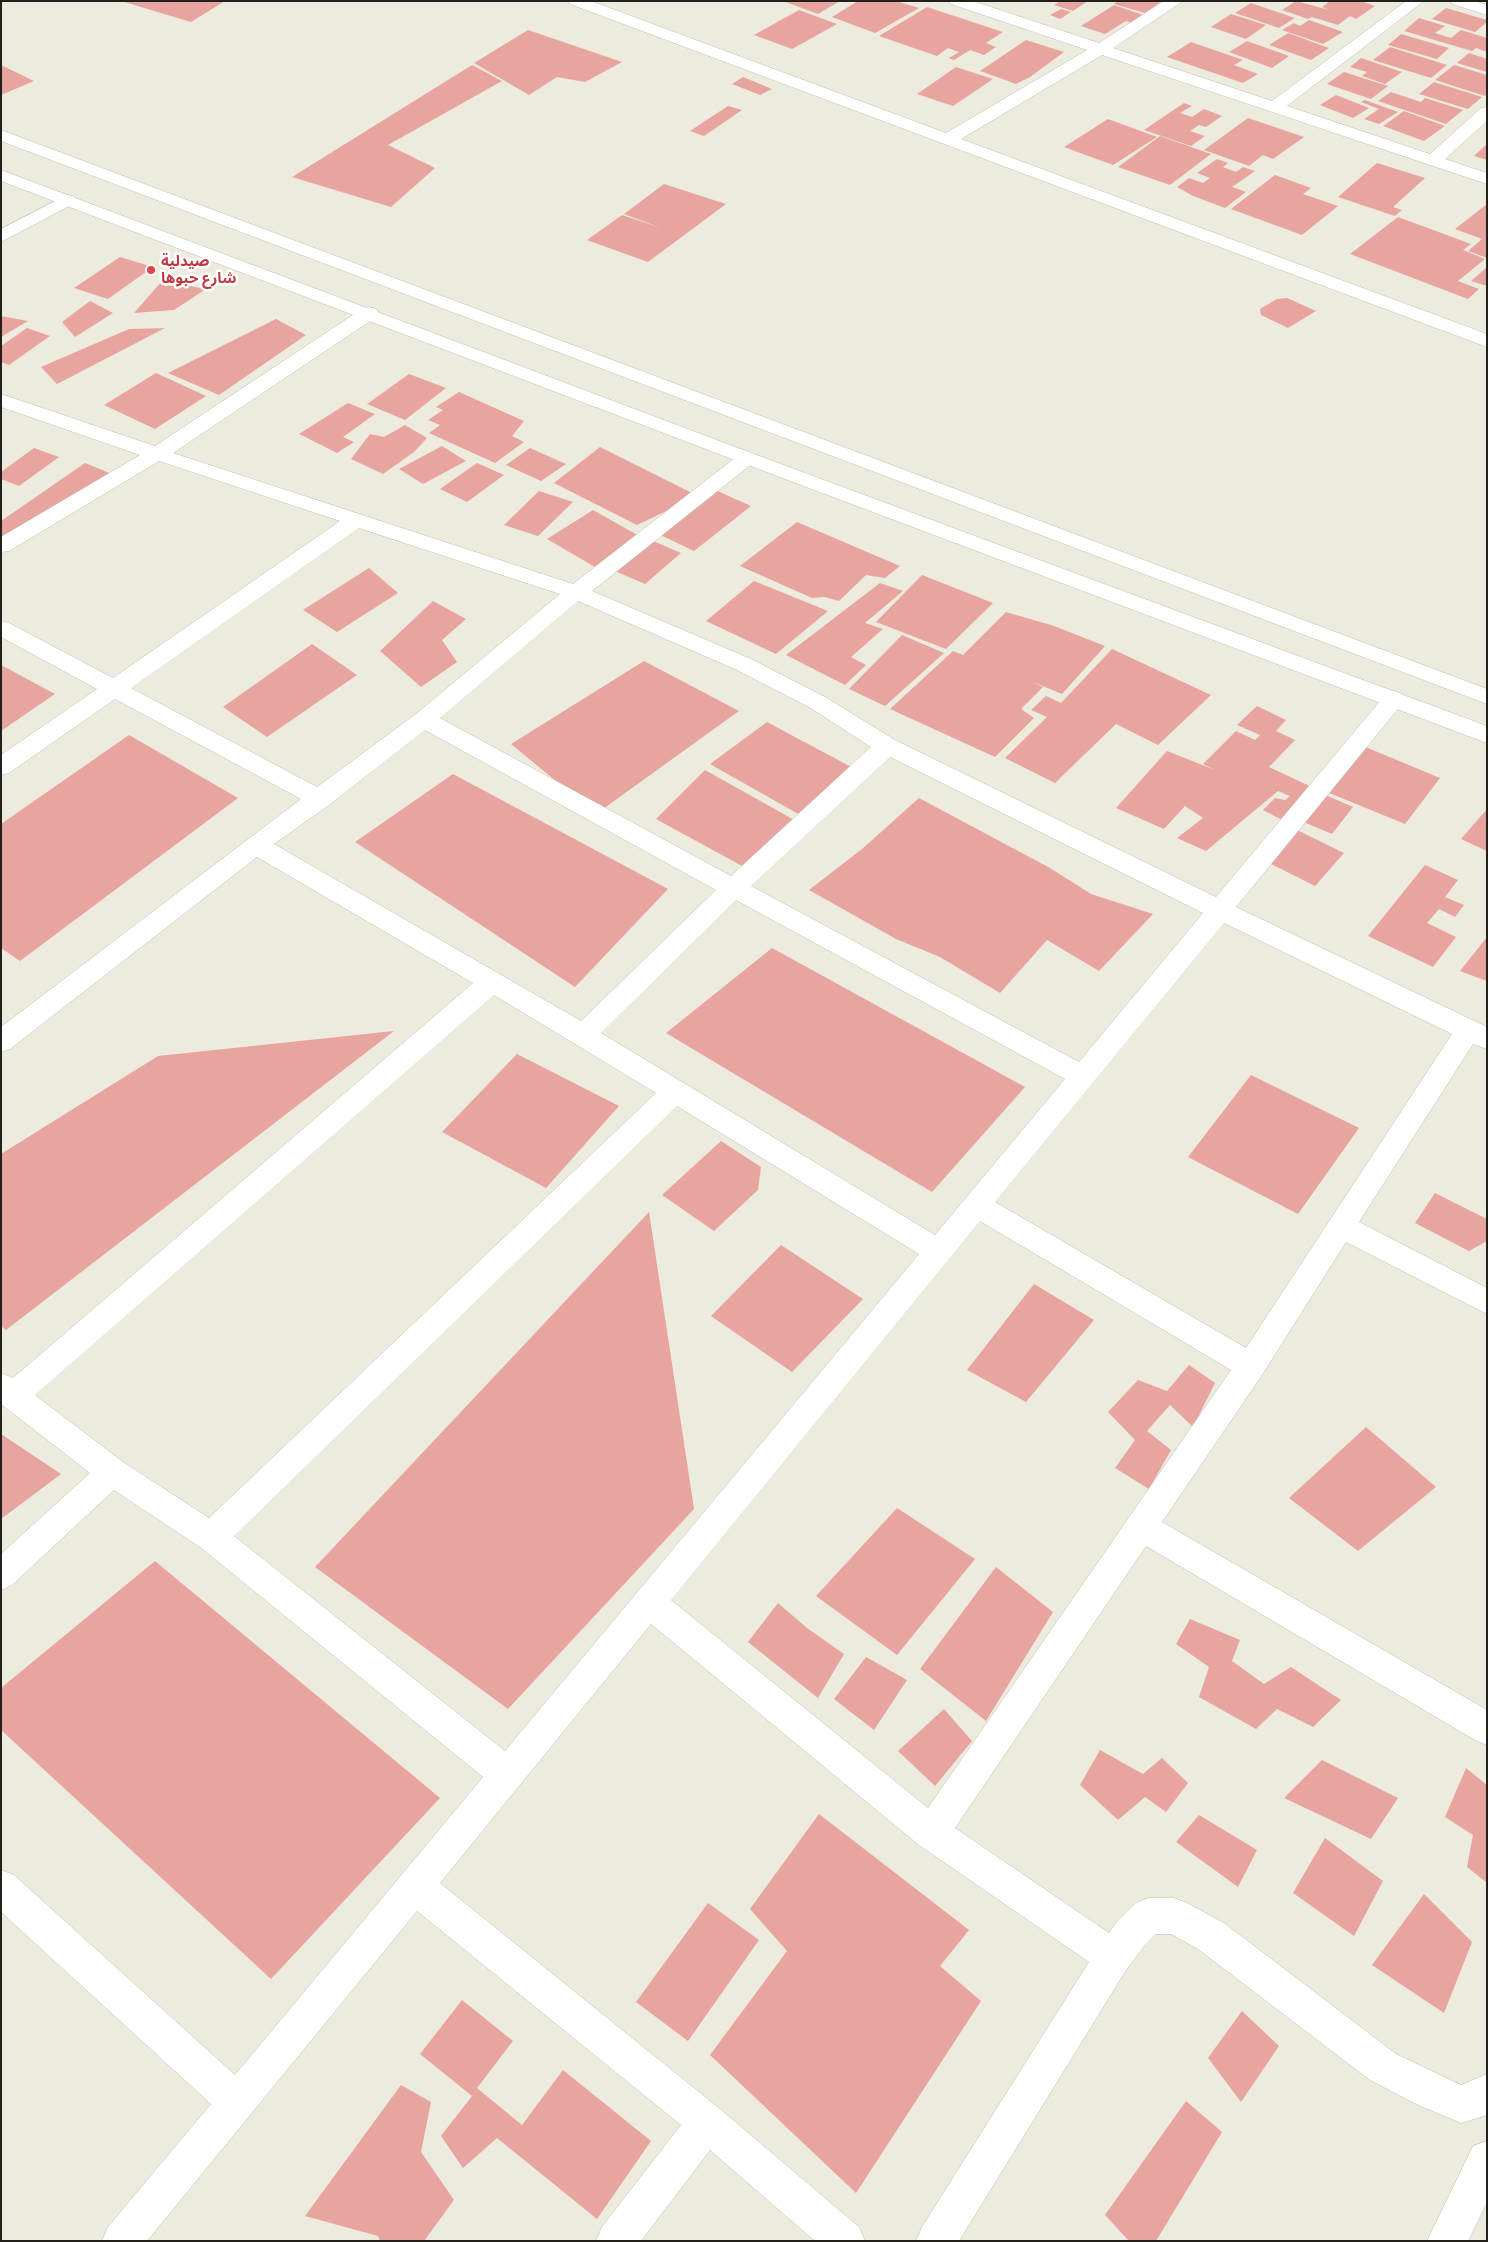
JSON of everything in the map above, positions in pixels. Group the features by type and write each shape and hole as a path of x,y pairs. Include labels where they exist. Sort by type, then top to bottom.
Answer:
{"street":[{"path":"576,1 1487,340"},
{"path":"956,1 1487,178"},
{"path":"947,140 1099,50 1174,1"},
{"path":"1274,108 1416,1"},
{"path":"1458,1 1487,10"},
{"path":"1433,161 1487,112"},
{"path":"1,135 1487,697"},
{"path":"1,175 747,458 1487,735"},
{"path":"1,237 67,200"},
{"path":"1,546 157,454 368,313"},
{"path":"4,404 576,592 743,664 816,702 887,746 1477,1034 1341,1226 1251,1366 931,1833"},
{"path":"2,1041 256,845 320,799 424,719 576,592 747,458"},
{"path":"1,767 358,519"},
{"path":"1,628 320,799"},
{"path":"122,2241 1394,699"},
{"path":"424,719 596,814 1083,1076"},
{"path":"582,1035 734,887 887,746"},
{"path":"256,845 582,1035 938,1250"},
{"path":"492,982 8,1390 112,1472 211,1537 507,1774"},
{"path":"211,1537 675,1091"},
{"path":"976,1205 1251,1366"},
{"path":"1341,1226 1487,1302"},
{"path":"1,1575 112,1472"},
{"path":"1141,1526 1487,1729"},
{"path":"649,1602 931,1833 1113,1957"},
{"path":"414,1886 707,2122 845,2241"},
{"path":"1,1888 236,2102"},
{"path":"936,2241 1113,1957 1132,1932 1149,1916 1174,1916 1211,1936 1383,2067 1431,2092 1461,2104 1484,2097 1487,2094"},
{"path":"616,2241 707,2122"},
{"path":"1447,2241 1487,2160"}],"building":[{"path":"121,1 225,1 191,22"},
{"path":"783,1 840,1 818,14"},
{"path":"858,1 896,1 919,8 875,33 832,17"},
{"path":"1060,1 1088,1 1073,11 1054,5"},
{"path":"1117,1 1162,1 1145,13 1114,4"},
{"path":"1296,1 1329,10 1322,7 1330,1 1361,1 1375,6 1356,19 1350,16 1338,25 1312,17 1308,19 1282,10"},
{"path":"1251,3 1295,18 1279,28 1235,13"},
{"path":"1114,5 1146,16 1133,23 1126,21 1105,34 1081,26"},
{"path":"927,7 1003,32 986,43 996,47 984,55 970,50 954,60 949,58 959,52 948,48 937,56 879,36"},
{"path":"1446,8 1487,20 1487,22 1475,32 1432,19"},
{"path":"1061,9 1071,12 1060,19 1050,15"},
{"path":"799,10 837,24 792,49 754,35"},
{"path":"1231,14 1266,25 1246,39 1211,27"},
{"path":"1419,18 1445,26 1435,33 1451,38 1461,30 1487,38 1487,52 1476,48 1472,51 1404,31"},
{"path":"1309,20 1343,32 1323,44 1282,30 1294,23 1300,26"},
{"path":"528,30 622,62 585,82 557,77 529,95 474,63"},
{"path":"1288,33 1329,48 1311,60 1269,45"},
{"path":"1401,34 1449,48 1437,59 1388,45"},
{"path":"1026,40 1064,52 1030,77 1016,84 980,71"},
{"path":"1247,41 1289,56 1272,68 1229,52"},
{"path":"1191,42 1243,60 1234,65 1258,74 1243,83 1167,57"},
{"path":"1390,47 1447,65 1431,78 1373,60"},
{"path":"1469,53 1487,59 1487,72 1457,63"},
{"path":"1361,58 1402,72 1385,84 1362,76 1367,72 1350,67"},
{"path":"1,65 34,81 1,95"},
{"path":"472,65 502,81 388,145 435,168 391,207 292,177"},
{"path":"1454,65 1487,75 1487,94 1485,96 1435,80"},
{"path":"956,67 993,79 953,106 917,94"},
{"path":"1344,72 1388,86 1371,99 1327,84"},
{"path":"743,77 772,89 760,95 732,84"},
{"path":"1434,82 1482,97 1468,109 1419,94"},
{"path":"1391,92 1421,102 1425,98 1463,110 1446,124 1378,101"},
{"path":"1336,95 1369,108 1353,118 1320,105"},
{"path":"1365,100 1398,112 1379,124 1364,119 1379,109 1361,102"},
{"path":"1184,103 1192,106 1180,113 1192,117 1204,109 1222,116 1206,127 1199,125 1190,131 1205,136 1191,146 1144,130"},
{"path":"728,106 742,110 704,136 690,131"},
{"path":"1404,111 1445,126 1424,141 1383,126"},
{"path":"1248,118 1304,137 1273,159 1263,155 1249,166 1204,150"},
{"path":"1108,119 1157,137 1113,165 1064,147"},
{"path":"1160,136 1211,154 1170,185 1118,167"},
{"path":"1487,144 1487,160 1474,156"},
{"path":"1217,159 1228,163 1223,167 1236,172 1243,167 1255,171 1232,187 1246,192 1225,208 1193,196 1177,187 1189,178 1203,183 1210,178 1197,173"},
{"path":"1377,163 1425,178 1393,207 1402,210 1395,216 1338,197"},
{"path":"1275,175 1311,188 1303,194 1338,206 1302,235 1231,209"},
{"path":"664,184 726,204 648,262 587,240 622,215 661,228 624,214"},
{"path":"1487,204 1487,258 1468,251 1482,239 1455,229"},
{"path":"1398,217 1471,244 1463,250 1485,259 1458,281 1479,289 1468,299 1350,254"},
{"path":"120,257 153,267 108,299 74,288"},
{"path":"1487,267 1487,286 1471,281"},
{"path":"162,281 206,289 174,310 134,313"},
{"path":"1287,298 1316,311 1288,328 1261,315 1260,309 1277,299"},
{"path":"90,301 113,313 75,337 62,322"},
{"path":"1,316 28,321 1,337"},
{"path":"276,319 306,335 219,395 168,373"},
{"path":"27,328 50,336 9,365 1,362 1,346"},
{"path":"165,328 57,384 41,367 129,329"},
{"path":"156,373 206,396 155,429 104,405"},
{"path":"409,374 446,388 405,420 367,404"},
{"path":"459,392 524,421 512,436 524,442 495,463 429,433 440,425 428,420 443,410 436,407"},
{"path":"348,403 375,414 343,437 354,442 337,453 299,434"},
{"path":"405,425 427,438 414,452 383,474 351,459 370,434 384,437"},
{"path":"442,446 466,461 423,484 399,469"},
{"path":"600,447 698,496 637,525 554,483"},
{"path":"34,448 59,457 19,486 1,479 1,472"},
{"path":"530,448 566,464 541,481 506,465"},
{"path":"85,463 112,474 68,505 57,500 70,507 1,543 1,521"},
{"path":"477,463 504,475 467,502 440,489"},
{"path":"713,489 751,506 694,551 656,533"},
{"path":"539,491 573,502 538,536 504,525"},
{"path":"593,510 641,537 595,567 547,539"},
{"path":"797,522 900,566 885,578 866,575 839,601 825,597 812,598 740,566"},
{"path":"651,540 681,553 645,584 615,571"},
{"path":"369,568 398,593 337,632 303,610"},
{"path":"922,575 993,603 946,649 876,622"},
{"path":"754,581 828,611 776,654 706,621"},
{"path":"880,583 903,591 865,623 883,629 851,657 866,665 845,685 786,655"},
{"path":"433,601 466,619 442,640 457,662 421,687 380,651"},
{"path":"1006,612 1054,626 1105,646 1062,694 1033,682 1043,687 1021,709 1034,718 995,757 890,709 953,651 963,655"},
{"path":"902,635 944,653 885,706 849,689"},
{"path":"312,644 357,675 267,737 223,707"},
{"path":"1112,649 1211,695 1158,745 1116,724 1055,783 1005,758 1047,717 1031,710 1046,696 1061,703"},
{"path":"644,661 739,711 596,814 511,744"},
{"path":"1,665 55,694 1,731"},
{"path":"1257,706 1286,720 1276,731 1295,740 1269,767 1318,790 1288,823 1263,810 1275,798 1285,800 1290,796 1278,791 1206,851 1177,838 1203,818 1185,806 1164,829 1116,808 1167,751 1215,770 1203,764 1236,731 1255,740 1260,735 1237,725"},
{"path":"767,722 853,768 800,815 710,764"},
{"path":"129,735 238,798 20,961 1,948 1,824"},
{"path":"1363,746 1440,778 1405,824 1327,792"},
{"path":"705,770 796,821 742,866 656,819"},
{"path":"453,774 668,889 575,987 355,842"},
{"path":"1321,793 1353,807 1332,834 1299,820"},
{"path":"919,798 1050,868 1091,894 1153,914 1099,971 1047,940 1000,993 940,957 896,939 809,890 862,849"},
{"path":"1487,809 1487,851 1461,839"},
{"path":"1295,829 1344,853 1315,886 1265,861"},
{"path":"1425,865 1458,880 1445,897 1464,905 1455,917 1439,909 1427,923 1456,937 1433,967 1368,936"},
{"path":"1487,937 1487,981 1460,971"},
{"path":"772,948 1025,1087 932,1192 666,1033"},
{"path":"394,1031 6,1330 1,1326 1,1154 158,1056"},
{"path":"517,1054 619,1106 546,1188 442,1132"},
{"path":"1251,1075 1359,1128 1298,1214 1188,1157"},
{"path":"721,1141 761,1167 758,1190 714,1231 662,1195"},
{"path":"1435,1193 1487,1219 1487,1241 1469,1251 1415,1223"},
{"path":"649,1212 694,1509 508,1709 315,1567"},
{"path":"781,1245 863,1299 792,1372 711,1316"},
{"path":"1034,1284 1094,1320 1026,1402 967,1370"},
{"path":"1189,1365 1215,1383 1193,1427 1170,1405 1147,1431 1171,1450 1149,1489 1115,1468 1135,1440 1108,1412 1138,1380 1167,1391"},
{"path":"1366,1427 1436,1487 1358,1551 1289,1498"},
{"path":"1,1434 61,1474 1,1519"},
{"path":"897,1508 975,1559 897,1655 816,1596"},
{"path":"155,1561 440,1798 271,1979 1,1730 1,1688"},
{"path":"996,1567 1053,1612 986,1721 920,1669"},
{"path":"778,1603 807,1628 844,1654 818,1698 748,1642"},
{"path":"1190,1619 1240,1640 1232,1661 1264,1684 1291,1667 1341,1700 1313,1727 1277,1709 1256,1729 1199,1697 1209,1667 1176,1644"},
{"path":"866,1657 907,1680 874,1730 834,1699"},
{"path":"944,1709 972,1741 935,1786 898,1751"},
{"path":"1100,1750 1143,1774 1162,1758 1188,1783 1166,1812 1145,1797 1118,1820 1080,1785"},
{"path":"1322,1760 1398,1798 1371,1839 1284,1798"},
{"path":"1466,1768 1487,1785 1487,1883 1467,1867 1473,1835 1445,1817"},
{"path":"819,1814 969,1930 940,1966 981,2001 856,2193 710,2055 787,1951 750,1909"},
{"path":"1199,1815 1257,1850 1238,1887 1176,1842"},
{"path":"1325,1838 1383,1881 1354,1936 1293,1893"},
{"path":"1424,1894 1472,1942 1444,2013 1372,1965"},
{"path":"708,1903 759,1940 688,2041 636,2002"},
{"path":"462,2000 513,2041 477,2088 522,2125 563,2070 651,2141 597,2219 497,2138 463,2168 441,2136 472,2096 420,2054"},
{"path":"1242,2011 1279,2046 1241,2102 1208,2058"},
{"path":"401,2085 431,2102 421,2152 454,2200 424,2241 380,2241 378,2236 305,2216"},
{"path":"1186,2101 1222,2132 1156,2241 1129,2241 1105,2215"}],"place":[{"name":"صيدلية شارع حبوها","path":"151,270"}]}
